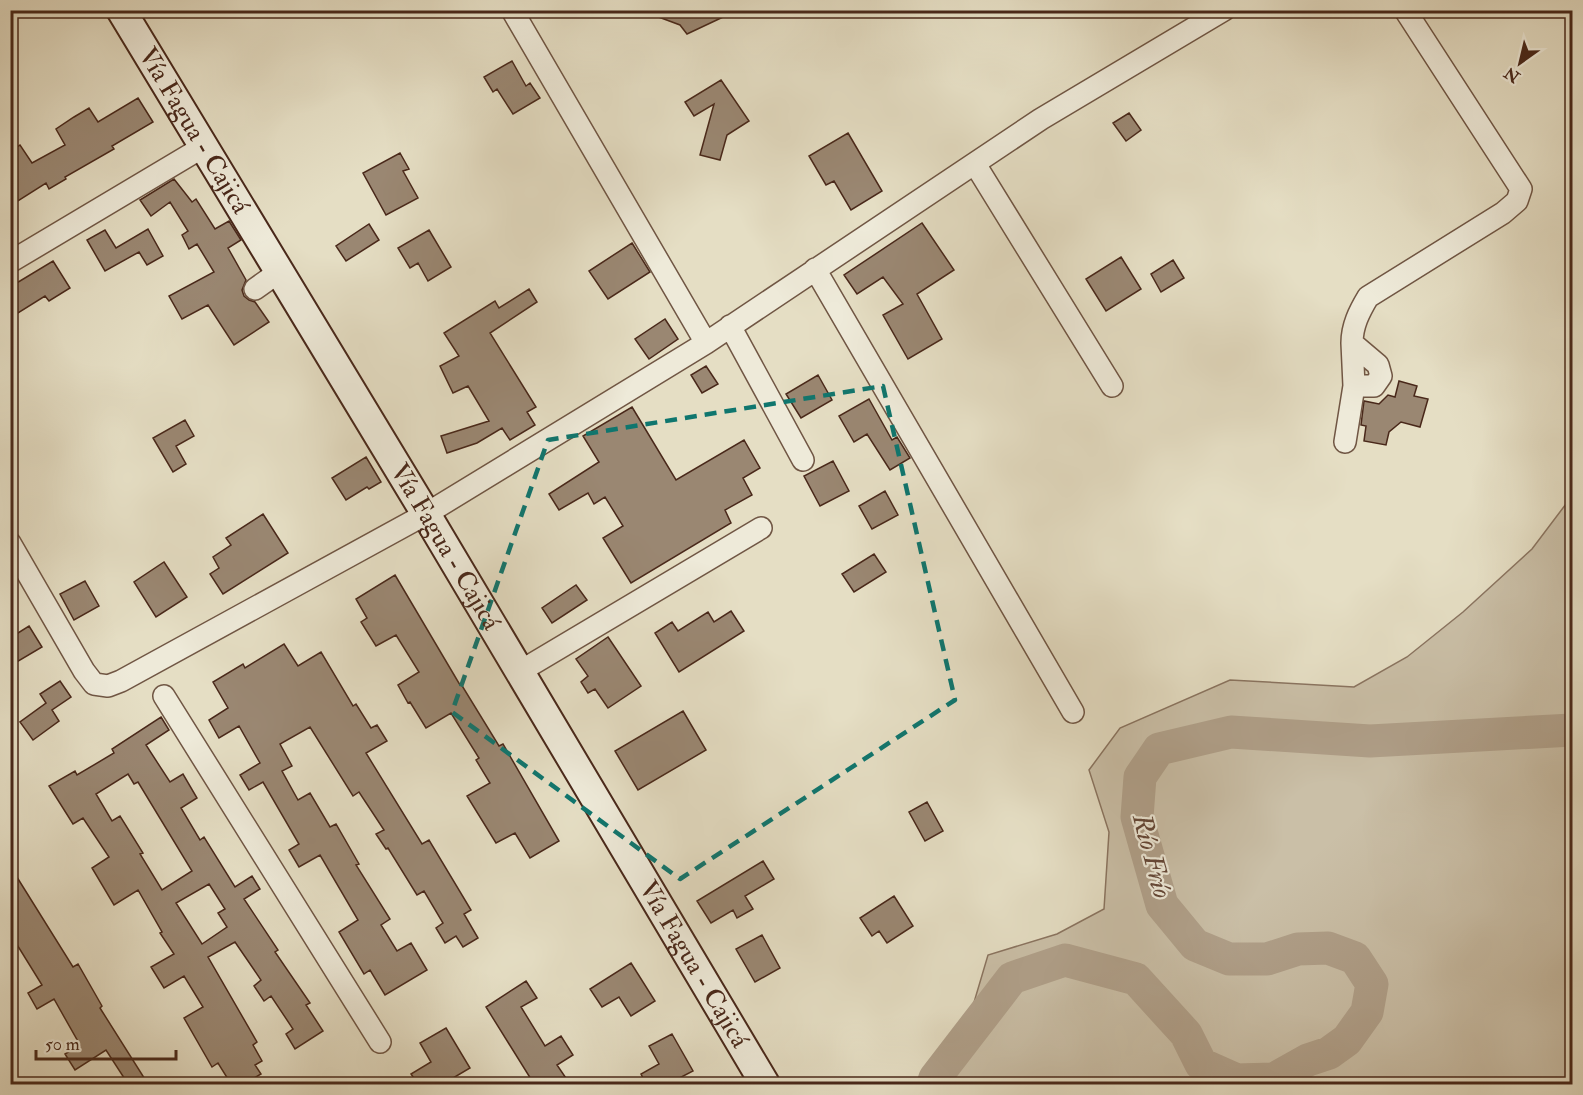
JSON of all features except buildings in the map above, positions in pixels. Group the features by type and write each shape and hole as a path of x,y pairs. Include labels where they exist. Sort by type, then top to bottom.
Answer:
{"street":[{"name":"Vía Fagua - Cajicá","path":"121,10 426,514 765,1084"},
{"path":"512,10 706,343"},
{"path":"10,543 84,671 94,684 108,686 121,681 426,514 706,343 1018,134 1224,10"},
{"path":"1345,442 1354,386 1374,386 1381,376 1378,365 1352,343 1352,331 1360,309 1368,297 1503,213 1517,201 1521,189 1405,10"},
{"path":"10,262 203,147"},
{"path":"975,164 1112,386"},
{"path":"814,269 1073,712"},
{"path":"255,289 279,272"},
{"path":"730,327 803,460"},
{"path":"519,672 761,528"},
{"path":"164,696 380,1042"}],"highlighted area":[{"path":"883,386 955,700 680,879 452,712 548,440"}],"shaded area":[{"path":"1572,496 1572,1084 933,1084 935,1078 973,1029 972,1009 988,955 1057,934 1104,909 1109,832 1089,770 1120,728 1230,680 1354,687 1407,657 1463,612 1532,549"}],"waterway":[{"name":"Río Frío","path":"933,1084 935,1078 1012,978 1065,960 1136,979 1186,1034 1201,1064 1237,1080 1274,1079 1308,1060 1329,1053 1347,1040 1367,1012 1372,984 1355,958 1328,948 1298,949 1267,959 1229,959 1195,945 1162,905 1137,817 1140,777 1159,749 1231,732 1370,741 1572,730"}]}
